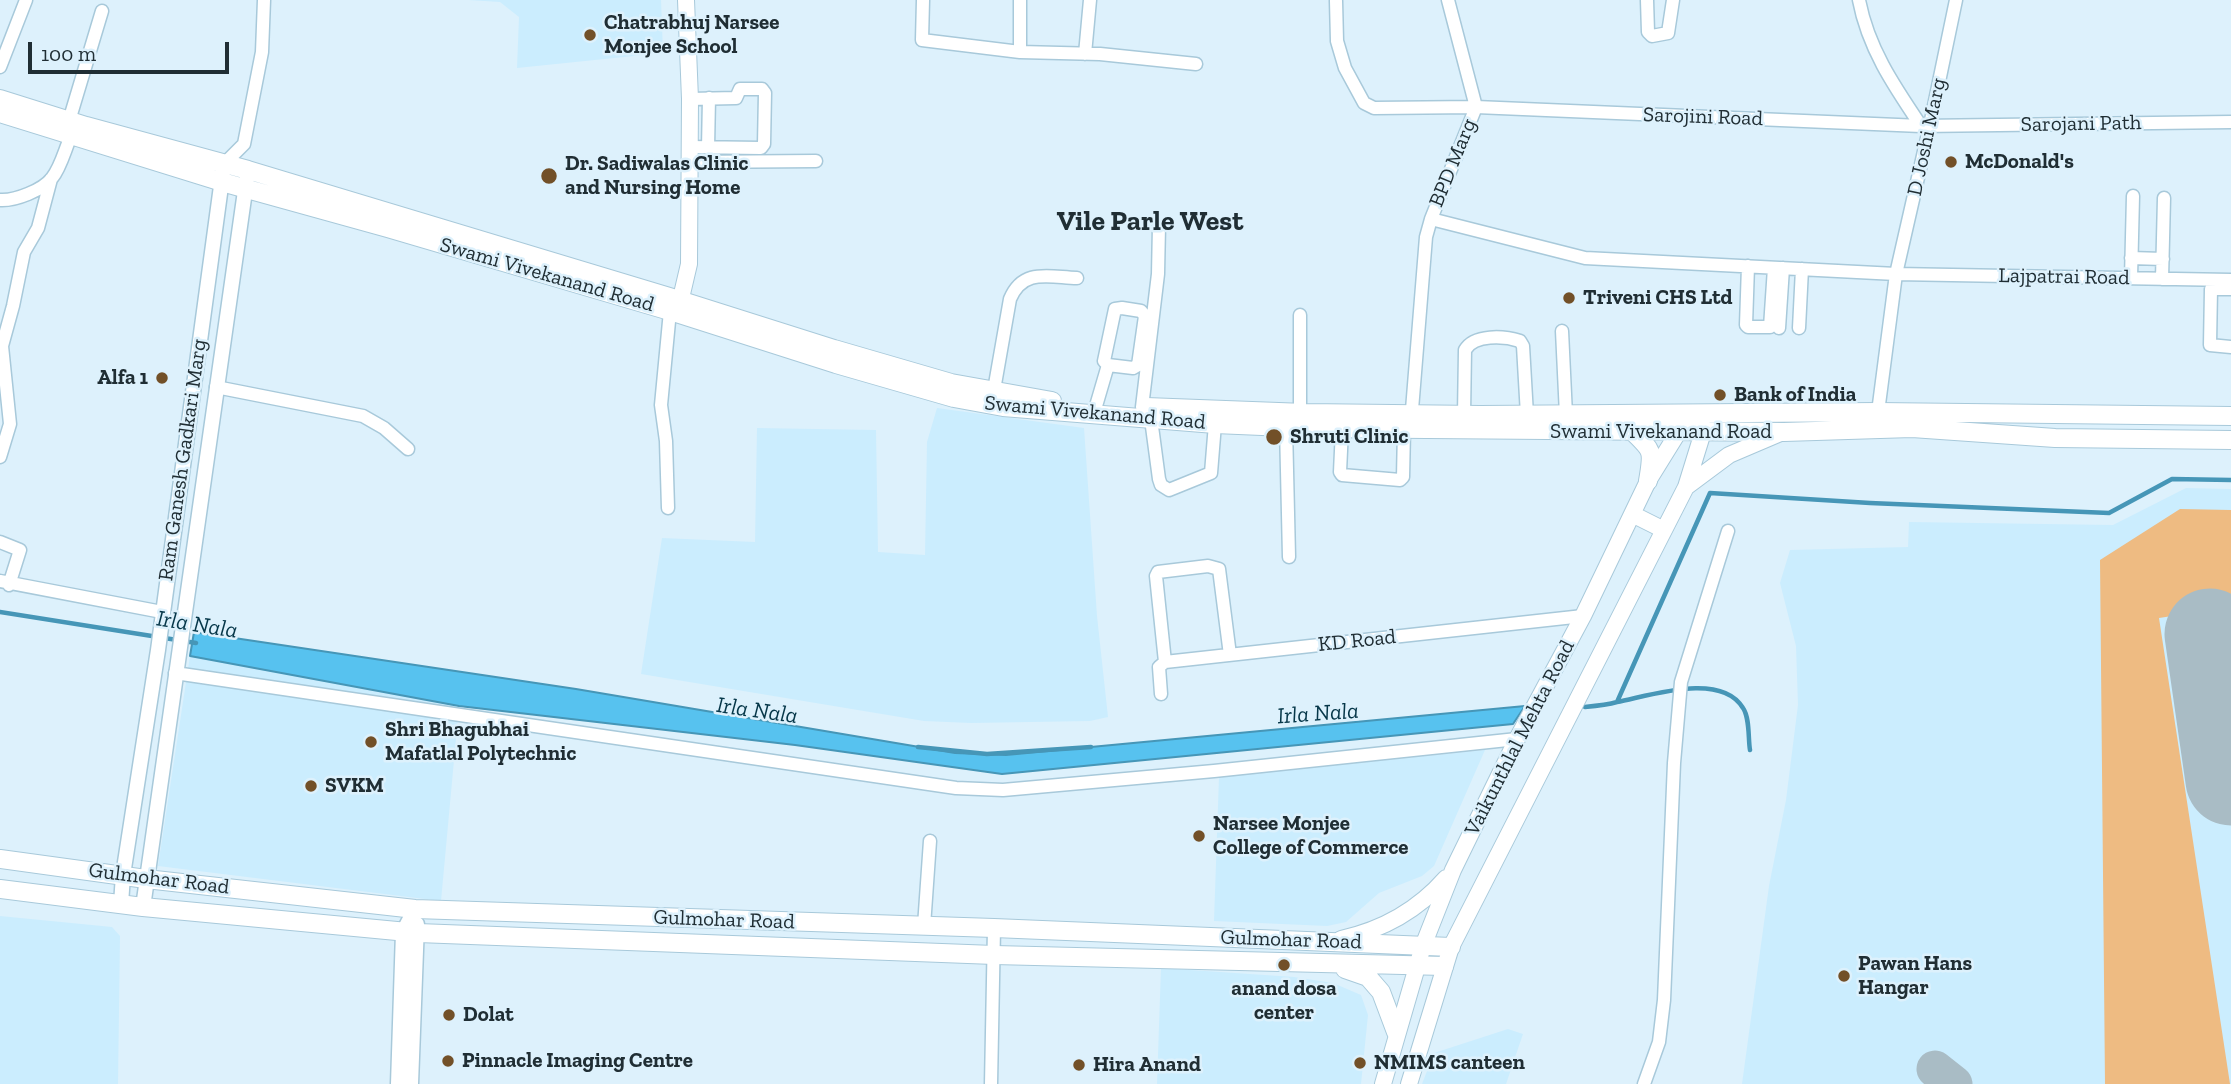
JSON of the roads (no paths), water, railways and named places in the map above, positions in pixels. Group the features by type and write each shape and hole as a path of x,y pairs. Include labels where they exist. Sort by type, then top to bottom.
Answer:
{"main road":[{"path":"674,310 681,264 676,0"},
{"path":"674,310 689,264 690,99 686,0"},
{"name":"Swami Vivekanand Road","path":"0,99 70,128 222,183 674,310 834,349 951,383 1069,404 1215,424 1342,429 1409,424 1464,415 1878,412 2231,416"},
{"name":"Swami Vivekanand Road","path":"0,113 248,170 836,364 954,398 1003,407 1146,413 1300,413 1409,424 1632,431 1784,432 1912,428 2055,438 2231,440"},
{"path":"1700,414 1703,432"},
{"name":"Vaikunthlal Mehta Road","path":"1383,1084 1423,946 1453,870 1517,739 1583,616 1648,481 1679,431 1700,414"},
{"path":"1632,431 1649,447 1652,456 1648,481"},
{"name":"Vaikunthlal Mehta Road","path":"1409,1084 1451,947 1664,530 1685,487 1703,432"},
{"path":"1685,487 1729,455 1784,432"},
{"path":"1632,514 1664,530"},
{"name":"Gulmohar Road","path":"0,859 146,879 415,909 1138,933 1451,947"},
{"path":"1331,942 1359,936 1396,919 1434,892 1453,870"},
{"name":"Gulmohar Road","path":"0,889 143,907 411,933 994,955 1444,966"},
{"path":"1137,959 1138,933"},
{"path":"1330,963 1368,977 1381,992 1396,1032"}],"street":[{"path":"0,67 26,0"},
{"path":"248,170 244,144 262,52 264,0"},
{"path":"923,0 922,40 1020,52 1085,54 1196,64"},
{"path":"1020,0 1020,52"},
{"path":"1085,54 1090,0"},
{"path":"1448,0 1476,107"},
{"path":"1647,0 1648,32 1652,36 1668,33 1673,0"},
{"path":"1859,0 1863,23 1886,74 1926,125"},
{"name":"D Joshi Marg","path":"1878,412 1896,274 1926,125 1956,0"},
{"name":"Sarojini Road","path":"1336,1 1337,41 1345,68 1364,103 1374,108 1476,107 1926,125"},
{"path":"0,457 10,424 3,372 4,338 23,252 38,228 51,179 70,128 102,11"},
{"path":"690,99 736,98 740,89 764,90 764,144 756,155"},
{"path":"708,148 709,98"},
{"name":"BPD Marg","path":"1342,429 1342,475 1400,480 1404,477 1426,237 1476,107"},
{"name":"Sarojani Path","path":"1926,125 2231,122"},
{"path":"224,164 244,144"},
{"path":"689,155 708,148 816,161"},
{"path":"689,155 756,155"},
{"name":"Ram Ganesh Gadkari Marg","path":"121,904 224,164"},
{"name":"Ram Ganesh Gadkari Marg","path":"143,907 248,170"},
{"path":"0,200 32,191 51,179"},
{"path":"2131,278 2133,196"},
{"path":"2162,279 2164,198"},
{"name":"Lajpatrai Road","path":"1431,219 1585,258 1802,271 2131,278 2215,284 2231,280"},
{"path":"1159,226 1158,274 1146,413 1161,485 1169,490 1211,473 1215,424"},
{"path":"2131,258 2163,259"},
{"path":"1748,268 1746,325 1749,327 1770,327 1778,270"},
{"path":"1778,270 1779,328"},
{"path":"1799,328 1802,271"},
{"path":"994,390 1010,299 1016,286 1030,277 1077,278"},
{"path":"2231,289 2215,284 2211,290 2210,345 2231,347"},
{"path":"1115,309 1142,311 1145,316 1138,365 1133,368 1108,365 1104,361 1115,309"},
{"path":"668,508 666,441 661,405 674,310"},
{"path":"1300,316 1300,413"},
{"path":"1562,331 1566,415"},
{"path":"1464,415 1465,350 1475,340 1512,338 1520,341 1522,346 1527,415"},
{"path":"1096,406 1108,365"},
{"path":"216,387 363,416 384,428 408,449"},
{"path":"1278,481 1281,427"},
{"path":"1281,427 1289,557"},
{"path":"1644,1084 1659,1042 1664,1000 1674,763 1681,682 1728,531"},
{"path":"0,542 20,550 5,583 162,617"},
{"path":"1161,694 1160,667 1166,662 1156,576 1158,572 1208,566 1219,569 1230,655"},
{"name":"KD Road","path":"1166,662 1583,616"},
{"path":"175,673 956,788 1016,789 1517,739"},
{"path":"924,926 930,841"},
{"path":"398,1084 415,909"},
{"path":"991,1084 994,928"},
{"path":"411,933 411,1084"}],"water":[{"path":"194,632 576,689 955,753 1006,755 1525,706 1513,724 1002,774 795,745 459,706 190,656"}],"waterway":[{"path":"1617,702 1710,493 2109,513 2172,479 2231,480"},
{"name":"Irla Nala","path":"0,612 196,643"},
{"name":"Irla Nala","path":"1585,707 1684,689 1719,691 1733,697 1743,708 1748,723 1750,750"},
{"name":"Irla Nala","path":"918,747 987,754 1091,747"}],"place":[{"name":"Chatrabhuj Narsee Monjee School","path":"590,35"},
{"name":"McDonald's","path":"1951,162"},
{"name":"Dr. Sadiwalas Clinic and Nursing Home","path":"549,176"},
{"name":"Triveni CHS Ltd","path":"1569,298"},
{"name":"Alfa 1","path":"162,378"},
{"name":"Bank of India","path":"1720,395"},
{"name":"Shruti Clinic","path":"1274,437"},
{"name":"Shri Bhagubhai Mafatlal Polytechnic","path":"371,742"},
{"name":"SVKM","path":"311,786"},
{"name":"Narsee Monjee College of Commerce","path":"1199,836"},
{"name":"anand dosa center","path":"1284,965"},
{"name":"Pawan Hans Hangar","path":"1844,976"},
{"name":"Dolat","path":"449,1015"},
{"name":"Pinnacle Imaging Centre","path":"448,1061"},
{"name":"NMIMS canteen","path":"1360,1063"},
{"name":"Hira Anand","path":"1079,1065"}],"district":[{"name":"Vile Parle West","path":"1150,222"}]}
